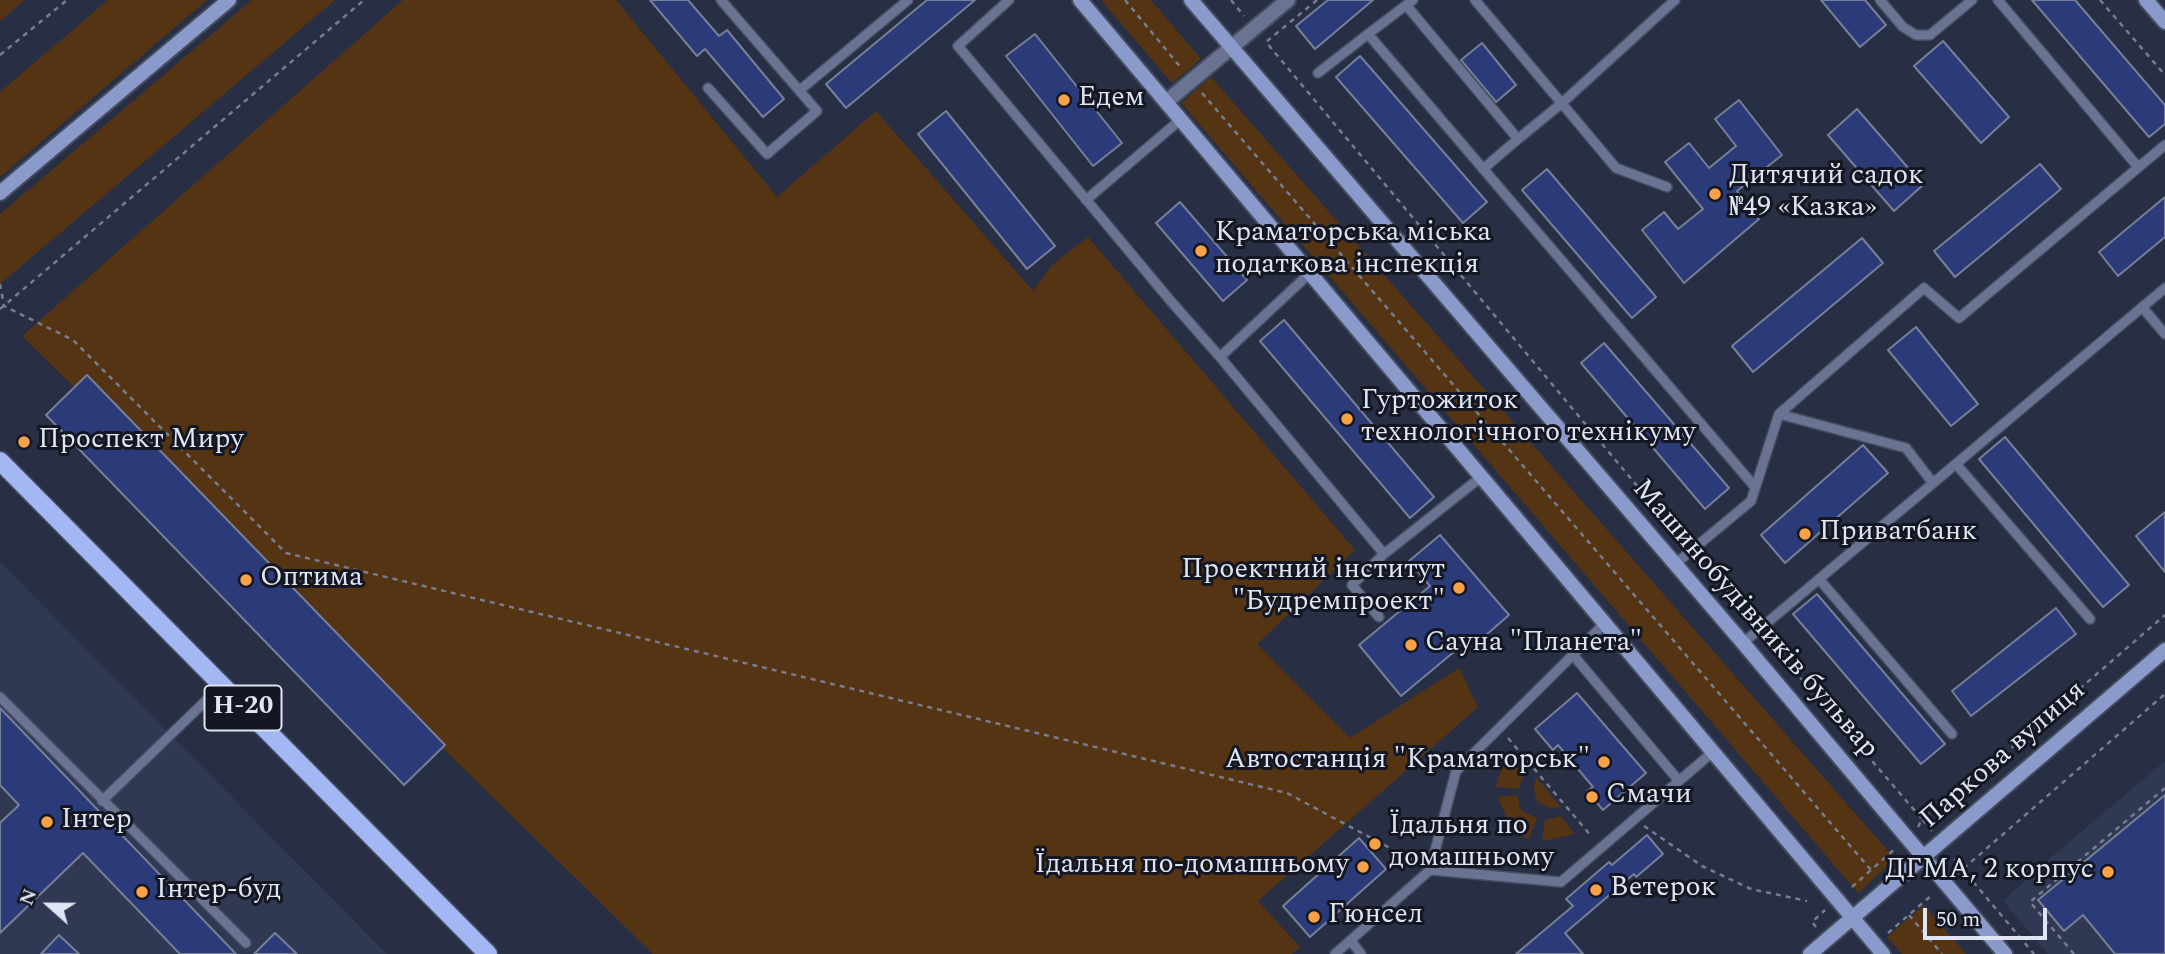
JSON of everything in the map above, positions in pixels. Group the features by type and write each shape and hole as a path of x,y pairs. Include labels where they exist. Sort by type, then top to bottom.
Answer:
{"main road":[{"name":"Н-20","path":"0,461 488,954"}],"street":[{"path":"0,193 229,0"},
{"path":"1080,0 1883,954"},
{"name":"Машинобудівників бульвар","path":"1191,0 1743,643 2005,954"},
{"path":"1166,102 1288,0"},
{"path":"2146,0 2165,22"},
{"name":"Паркова вулиця","path":"1810,954 2165,650"}],"lane":[{"path":"708,88 767,154 817,111 721,0"},
{"path":"800,90 908,0"},
{"path":"1009,0 958,46 1384,554"},
{"path":"1475,0 1616,168 1667,187"},
{"path":"1483,169 1562,103 1675,0"},
{"path":"1880,0 1903,27 1916,35 1930,35 1972,0"},
{"path":"1998,0 2138,167"},
{"path":"1318,73 1410,3 1518,139"},
{"path":"1368,34 1755,487"},
{"path":"1086,200 1180,120"},
{"path":"1674,565 1751,501 1779,414 1924,288 1959,318 2165,145"},
{"path":"1220,358 1310,273"},
{"path":"1743,643 2165,288"},
{"path":"2142,307 2165,334"},
{"path":"1779,414 1906,448 1933,483"},
{"path":"1956,464 2090,619"},
{"path":"1379,617 1352,585 1384,554 1481,477"},
{"path":"1819,579 1952,734"},
{"path":"1335,954 1430,870 1456,771 1604,624"},
{"path":"1573,655 1679,780"},
{"path":"102,801 221,686"},
{"path":"0,697 246,943"},
{"path":"1430,870 1561,882 1714,751"},
{"path":"1351,941 1361,954"}],"path":[{"path":"0,55 67,0"},
{"path":"0,309 364,0"},
{"path":"1125,0 1871,870"},
{"path":"1231,0 1246,18"},
{"path":"1317,0 1266,41 1692,550 1934,833"},
{"path":"2099,0 2165,75"},
{"path":"0,284 4,306"},
{"path":"4,306 74,340 286,553 1287,793 1430,870"},
{"path":"1916,830 1922,818 1995,762 2165,615"},
{"path":"1955,875 2165,694"},
{"path":"1500,728 1601,848"},
{"path":"2074,954 2030,902 2165,788"},
{"path":"1634,819 1702,866 1751,889 1807,901"},
{"path":"1852,887 1898,846"},
{"path":"1954,859 2034,954"},
{"path":"1888,933 1936,891"},
{"path":"1817,928 1812,922 1828,908"},
{"path":"1909,915 1942,954"}],"shaded area":[{"path":"0,0 25,0 0,21"},
{"path":"108,0 207,0 0,177 0,92"},
{"path":"252,0 335,0 0,284 0,214"},
{"path":"403,0 616,0 777,197 876,111 1033,291 1052,265 1088,237 1355,550 1257,644 1350,738 1459,668 1478,707 1258,901 1300,947 1291,954 653,954 22,336"},
{"path":"1101,0 1151,0 1201,59 1172,83"},
{"path":"1211,77 1895,859 1858,893 1181,103"},
{"path":"0,562 387,954 0,954"},
{"path":"1505,757 1524,773 1519,789 1496,787"},
{"path":"2165,761 2165,954 2048,954 2003,901"},
{"path":"1536,777 1561,807 1549,808 1538,802 1534,786"},
{"path":"1518,795 1522,811 1537,818 1529,839 1516,834 1498,797"},
{"path":"1561,816 1575,834 1542,841 1545,820"},
{"path":"1924,905 1966,954 1902,954 1887,937"}],"building":[{"path":"650,0 688,0 719,36 727,30 784,99 763,117 705,49 697,56"},
{"path":"927,0 975,0 846,108 826,84"},
{"path":"1328,0 1373,0 1315,49 1296,26"},
{"path":"1821,0 1865,0 1886,25 1860,47"},
{"path":"2032,0 2075,0 2165,105 2165,124 2149,137"},
{"name":"Едем","path":"1035,34 1122,143 1093,166 1006,56"},
{"path":"1943,41 2009,117 1981,143 1914,66"},
{"path":"1482,43 1516,85 1496,102 1461,60"},
{"path":"1360,56 1487,202 1463,223 1336,77"},
{"name":"Дитячий садок №49 «Казка»","path":"1739,100 1782,155 1737,191 1759,219 1684,283 1642,230 1664,212 1678,229 1703,209 1665,162 1689,143 1709,168 1736,146 1715,119"},
{"path":"1857,109 1923,185 1894,211 1828,135"},
{"path":"946,111 1055,246 1027,269 918,134"},
{"path":"2040,164 2061,189 1955,277 1934,251"},
{"path":"1547,169 1656,297 1632,318 1522,190"},
{"path":"2165,197 2165,237 2118,276 2099,252"},
{"name":"Краматорська міська податкова інспекція","path":"1180,202 1247,280 1223,301 1156,223"},
{"path":"1862,238 1883,263 1753,372 1732,346"},
{"name":"Гуртожиток технологічного технікуму","path":"1284,320 1434,497 1410,518 1260,341"},
{"path":"1916,327 1978,404 1951,426 1888,350"},
{"path":"1604,343 1729,488 1705,509 1581,363"},
{"name":"Оптима","path":"87,375 445,745 404,785 46,415"},
{"path":"2005,437 2129,585 2103,607 1979,459"},
{"path":"1863,445 1888,473 1785,563 1761,535"},
{"path":"2165,512 2165,572 2136,536"},
{"path":"1440,535 1509,615 1478,642 1473,636 1401,696 1359,645 1430,586 1409,561"},
{"path":"1817,594 1945,744 1921,764 1793,614"},
{"path":"2056,608 2076,634 1971,716 1952,691"},
{"name":"Автостанція \"Краматорськ\"","path":"1577,693 1646,773 1603,810 1587,791 1593,787 1558,745 1553,750 1535,729"},
{"path":"0,708 236,954 180,954 83,853 0,933 0,823 19,805 0,785"},
{"name":"ДГМА, 2 корпус","path":"2165,795 2165,954 2115,954 2083,915 2064,931 2038,900"},
{"path":"1647,835 1663,854 1636,877 1634,874 1565,933 1583,954 1516,954 1573,906 1566,899 1609,862 1612,865"},
{"path":"1359,838 1386,869 1310,937 1283,906"},
{"path":"275,933 297,954 254,954"},
{"path":"59,935 79,954 41,954"}],"place":[{"name":"Едем","path":"1064,100"},
{"name":"Дитячий садок №49 «Казка»","path":"1715,194"},
{"name":"Краматорська міська податкова інспекція","path":"1201,251"},
{"name":"Гуртожиток технологічного технікуму","path":"1347,419"},
{"name":"Проспект Миру","path":"24,442"},
{"name":"Приватбанк","path":"1805,534"},
{"name":"Оптима","path":"246,580"},
{"name":"Проектний інститут \"Будремпроект\"","path":"1459,588"},
{"name":"Сауна \"Планета\"","path":"1411,645"},
{"name":"Автостанція \"Краматорськ\"","path":"1604,762"},
{"name":"Смачи","path":"1592,797"},
{"name":"Інтер","path":"47,822"},
{"name":"Їдальня по домашньому","path":"1375,844"},
{"name":"Їдальня по-домашньому","path":"1363,867"},
{"name":"ДГМА, 2 корпус","path":"2108,872"},
{"name":"Ветерок","path":"1596,890"},
{"name":"Інтер-буд","path":"142,892"},
{"name":"Гюнсел","path":"1314,917"}]}
